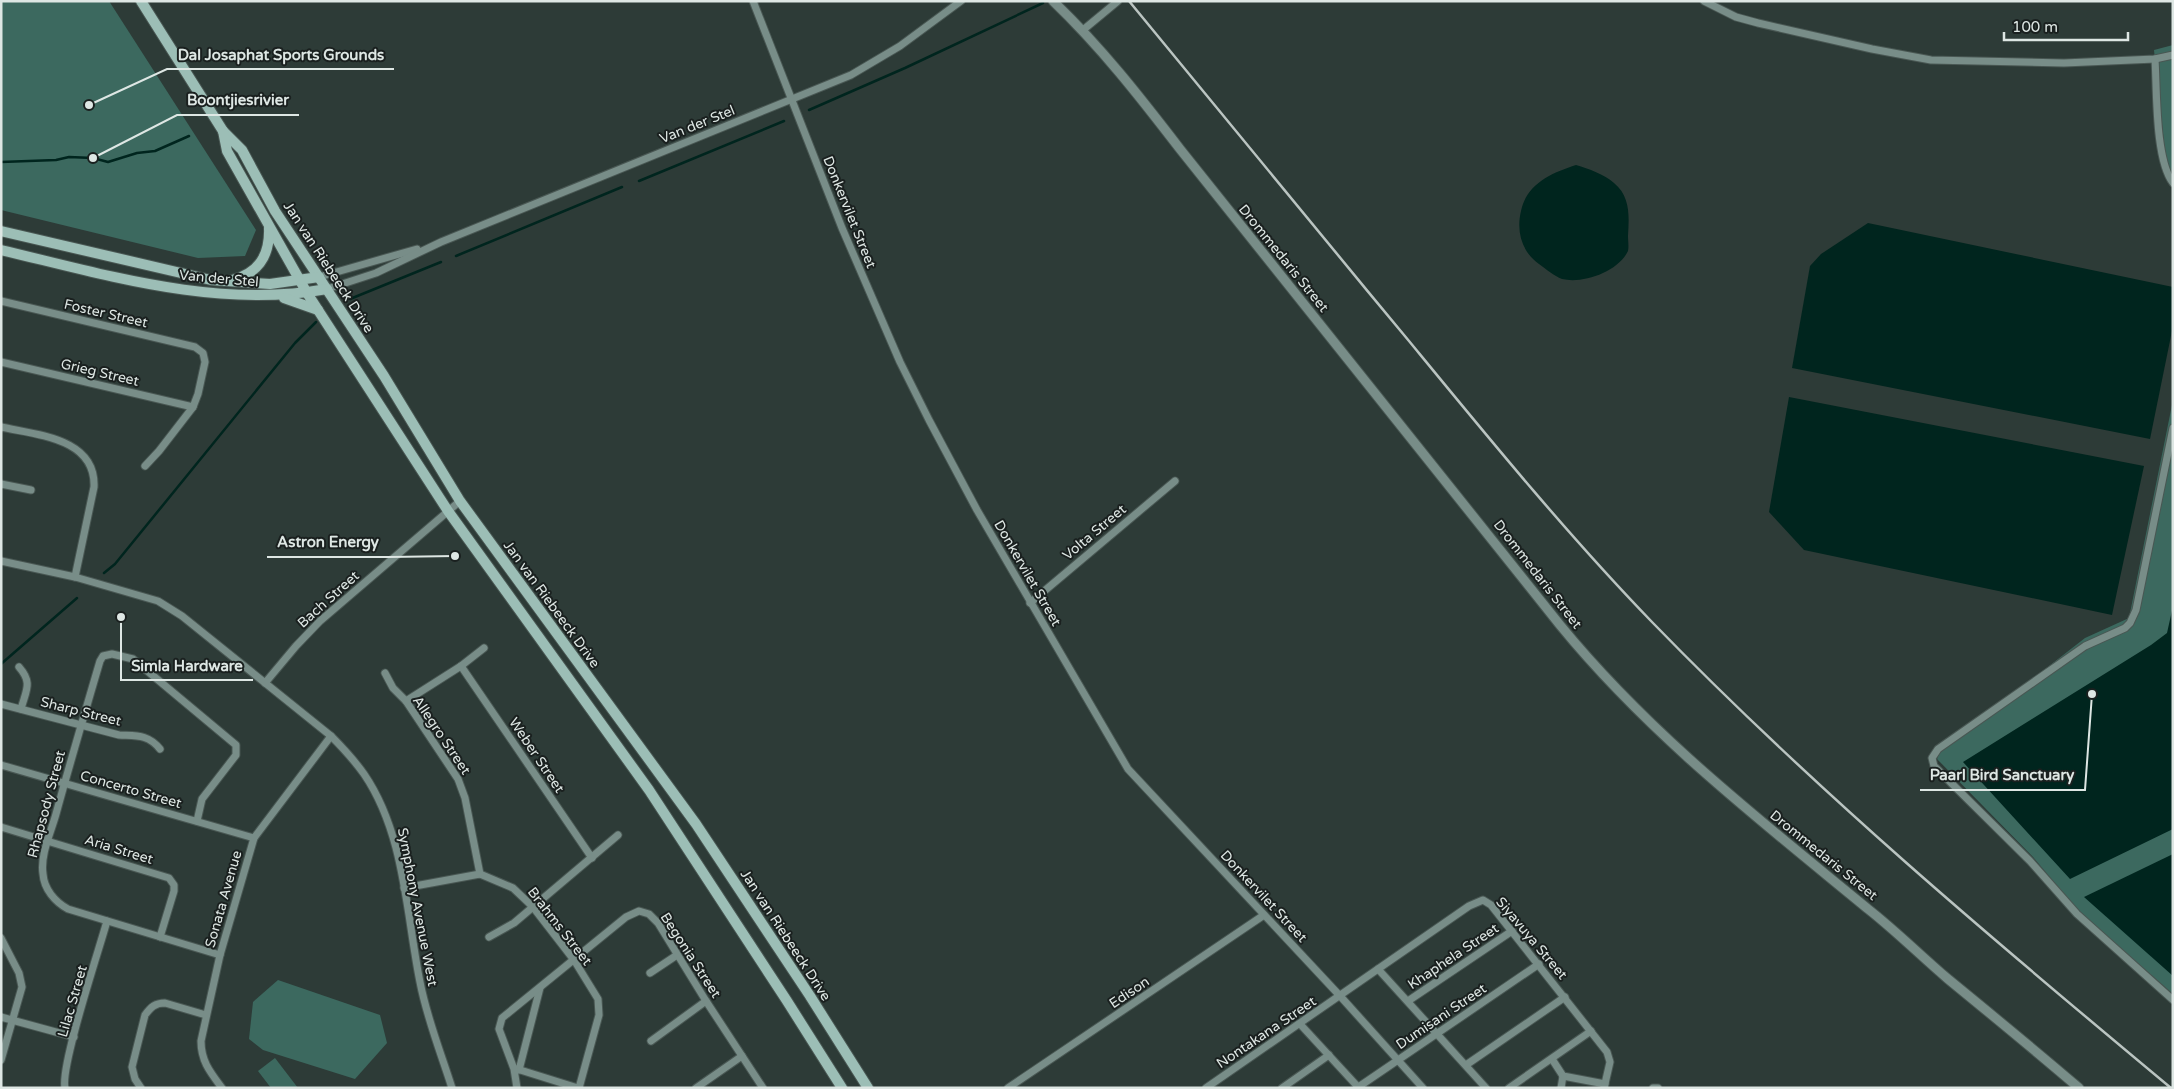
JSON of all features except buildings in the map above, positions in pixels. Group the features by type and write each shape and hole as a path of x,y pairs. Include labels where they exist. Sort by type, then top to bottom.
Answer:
{"main road":[{"name":"Jan van Riebeeck Drive","path":"142,1 223,132 242,150 275,211 384,376 460,502 696,824 810,996 868,1088"},
{"name":"Jan van Riebeeck Drive","path":"223,132 227,151 307,293 368,384 448,511 649,790 842,1088"},
{"path":"227,282 248,274 258,267 269,244 269,226"},
{"name":"Van der Stel","path":"1,231 188,276 227,282 270,284 319,277"},
{"name":"Van der Stel","path":"1,250 102,274 185,290 233,296 277,296 327,289"},
{"path":"277,296 318,310"}],"street":[{"name":"Donkervilet Street","path":"752,1 842,228 900,362 928,420 1030,603 1128,769 1341,996 1423,1088"},
{"name":"Van der Stel","path":"327,289 376,273 430,247 792,100 876,62 961,1"},
{"name":"Drommedaris Street","path":"1053,1 1083,30 1126,78 1186,157 1560,625 1605,678 1672,745 1711,779 1871,911 1947,978 2079,1088"},
{"path":"1083,30 1118,1"},
{"path":"1704,1 1736,17 1758,23 1872,49 1931,60 2064,63 2155,59 2173,55"},
{"path":"2155,59 2161,148 2165,170 2173,183"},
{"name":"Van der Stel","path":"319,277 430,247"},
{"name":"Foster Street","path":"1,301 195,347 203,353 205,362 198,394 192,407"},
{"name":"Grieg Street","path":"1,362 192,407"},
{"path":"144,466 159,451 192,407"},
{"path":"1,427 69,444 85,457 91,468 94,477 94,487 75,577"},
{"path":"2173,428 2136,610 2130,623 2120,631 2085,646 1938,749 1932,758 1934,766 2030,861 2077,914 2173,1000"},
{"path":"2164,468 2173,472"},
{"name":"Volta Street","path":"1030,603 1174,481"},
{"path":"1,484 31,490"},
{"name":"Bach Street","path":"265,683 320,621 460,502"},
{"name":"Symphony Avenue West","path":"1,561 75,577 166,605 331,736 364,775 378,800 392,833 427,1012 452,1088"},
{"path":"406,701 461,666 484,648"},
{"name":"Rhapsody Street","path":"197,821 202,799 236,755 236,745 133,659 112,654 103,656 64,783 42,874 56,901 68,909 220,955"},
{"name":"Weber Street","path":"461,666 592,858"},
{"name":"Sharp Street","path":"19,667 27,676 28,681 21,709"},
{"name":"Allegro Street","path":"385,673 393,688 406,701 458,779 462,788 480,874"},
{"name":"Sharp Street","path":"1,704 119,736 138,734 152,740 160,749"},
{"name":"Sonata Avenue","path":"222,1088 206,1067 201,1054 201,1041 220,955 254,838 331,736"},
{"name":"Concerto Street","path":"1,765 254,838"},
{"name":"Aria Street","path":"1,827 49,840 168,878 174,885 174,891 160,937"},
{"path":"489,937 503,930 533,908 618,835"},
{"path":"404,888 480,874"},
{"name":"Brahms Street","path":"480,874 513,888 533,908 574,960 594,991 599,1006 599,1015 578,1088"},
{"name":"Siyavuya Street","path":"1341,996 1479,901 1484,900 1512,931 1565,997 1609,1058 1604,1086"},
{"name":"Begonia Street","path":"574,960 626,917 639,911 653,917 763,1088"},
{"name":"Edison","path":"1008,1088 1264,915"},
{"name":"Lilac Street","path":"65,1088 64,1078 74,1038 107,922"},
{"name":"Khaphela Street","path":"1408,1001 1512,931"},
{"path":"1,938 21,980 22,987 1,1060"},
{"path":"650,973 677,955"},
{"path":"574,960 508,1013 499,1024 499,1029 517,1069 578,1088"},
{"name":"Dumisani Street","path":"1358,1088 1538,964"},
{"path":"1378,969 1486,1088"},
{"path":"517,1088 517,1069 540,987"},
{"name":"Nontakana Street","path":"1206,1088 1341,996"},
{"path":"1466,1066 1565,997"},
{"path":"651,1040 706,1002"},
{"path":"141,1088 135,1079 132,1067 149,1009 159,1003 165,1003 206,1015"},
{"path":"1,1017 74,1038"},
{"path":"1300,1024 1358,1088"},
{"path":"1509,1088 1591,1031"},
{"path":"1282,1088 1329,1055"},
{"path":"696,1088 742,1056"},
{"path":"1552,1059 1563,1076 1561,1088"},
{"path":"1563,1076 1604,1086"},
{"path":"1653,1088 1658,1088"}],"shaded area":[{"path":"1,1 109,1 256,230 245,256 198,258 1,210"},
{"path":"2173,45 2173,182 2167,171 2154,50"},
{"path":"1576,165 1606,177 1624,195 1628,208 1628,251 1616,265 1599,275 1580,280 1570,280 1562,279 1553,274 1528,254 1522,241 1519,226 1524,201 1535,186 1542,180"},
{"path":"1868,223 2173,287 2173,326 2150,439 1792,368 1810,266 1821,254"},
{"path":"1789,397 2144,466 2112,615 1804,550 1769,512"},
{"path":"2173,400 2173,994 2079,912 2033,857 1937,759 1940,751 2085,638 2129,618"},
{"path":"2173,606 2173,829 2070,879 1963,762 2151,645 2167,633"},
{"path":"2173,854 2173,976 2084,897"},
{"path":"278,980 380,1015 387,1043 355,1079 263,1050 249,1039 253,1002"},
{"path":"275,1058 298,1088 271,1088 258,1071"}],"waterway":[{"path":"809,110 905,68 1043,3"},
{"path":"639,181 784,121"},
{"path":"1,162 56,160 69,157 93,158 108,162 137,153 155,151 189,136"},
{"path":"456,256 622,187"},
{"path":"350,299 441,262"},
{"path":"104,573 115,564 295,343 316,322"},
{"path":"1,664 77,598"}],"railway":[{"path":"1129,1 1497,448 1589,554 1652,622 1713,684 1840,804 2037,976 2171,1088"}],"place":[{"name":"Dal Josaphat Sports Grounds","path":"89,105"},
{"name":"Boontjiesrivier","path":"93,158"},
{"name":"Astron Energy","path":"455,556"},
{"name":"Simla Hardware","path":"121,617"},
{"name":"Paarl Bird Sanctuary","path":"2092,694"}]}
